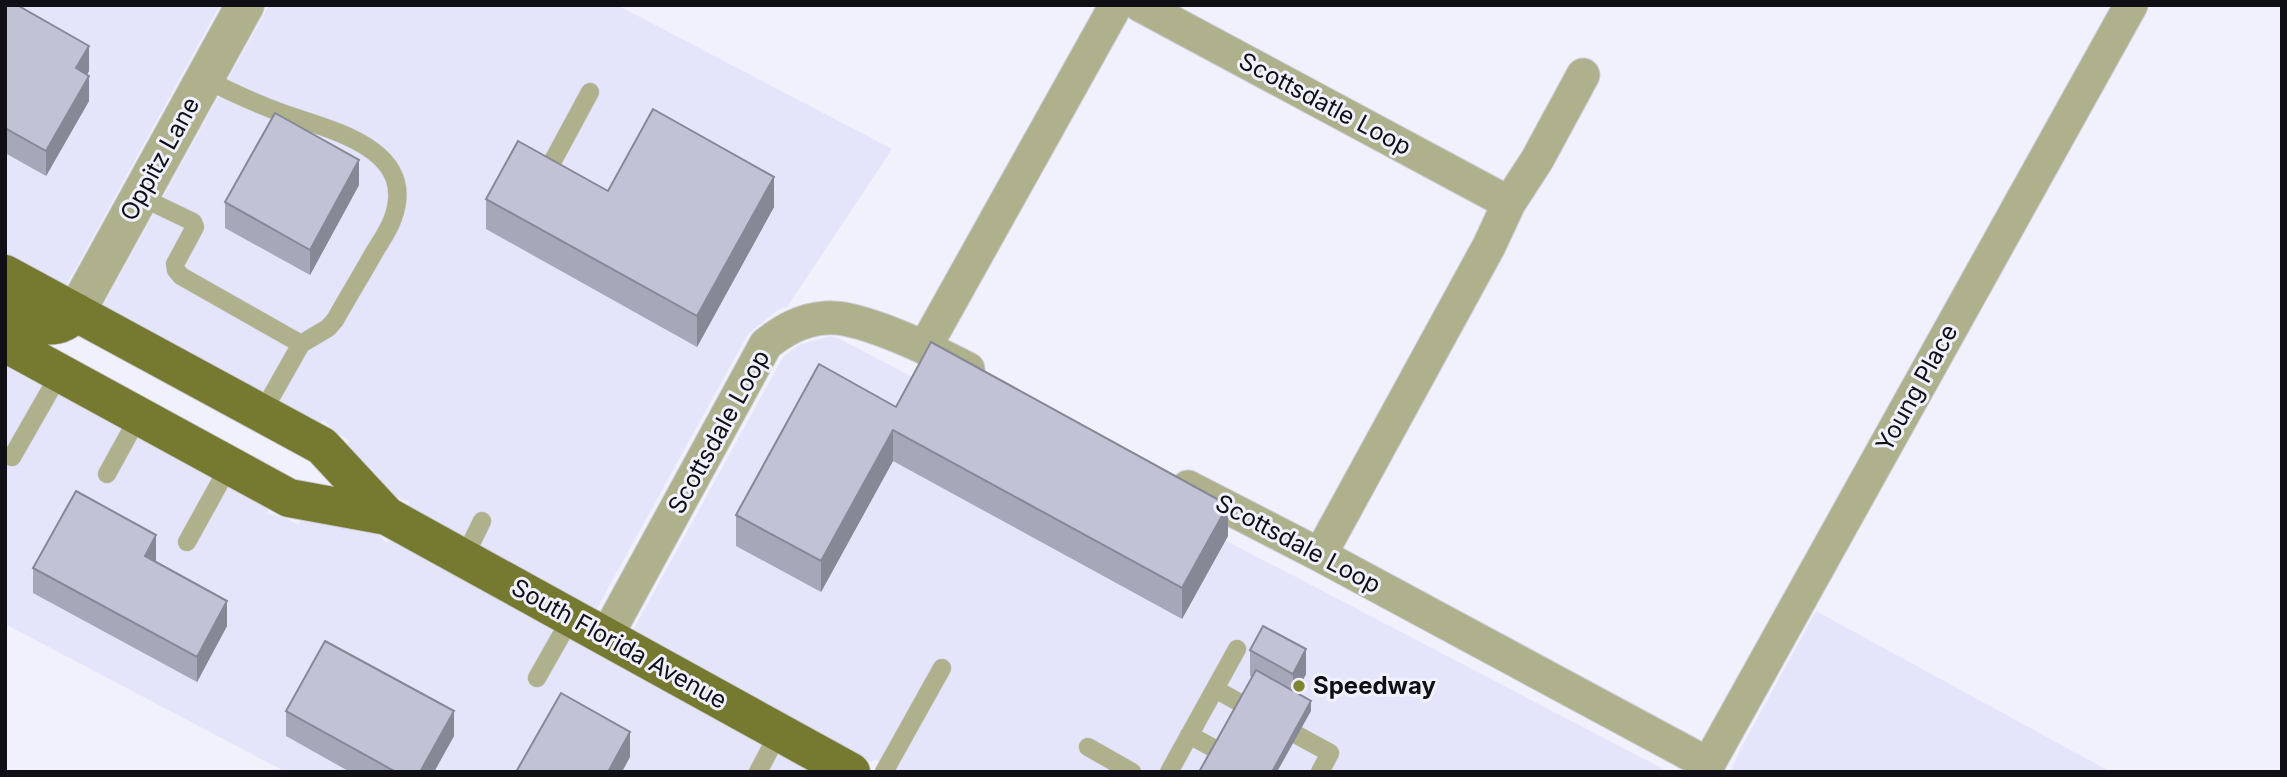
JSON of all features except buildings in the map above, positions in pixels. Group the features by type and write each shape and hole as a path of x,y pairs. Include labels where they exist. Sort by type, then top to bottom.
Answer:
{"main road":[{"name":"South Florida Avenue","path":"5,274 322,446 387,516"},
{"path":"5,309 39,325 53,326 68,321 76,312"},
{"name":"South Florida Avenue","path":"5,343 289,498 387,516 850,772"}],"street":[{"name":"Oppitz Lane","path":"76,312 244,5"},
{"path":"925,347 1116,5"},
{"name":"Scottsdatle Loop","path":"1140,5 1509,203"},
{"name":"Young Place","path":"1706,768 2131,5"},
{"path":"1320,555 1489,246 1509,203 1537,160 1583,75"},
{"name":"Scottsdale Loop","path":"606,636 766,344 786,328 827,317 852,320 925,347 1000,385"},
{"name":"Scottsdale Loop","path":"1167,476 1320,555 1706,768"}],"lane":[{"path":"204,78 236,95 325,125 362,143 390,165 398,195 393,219 335,320 328,328 301,344 262,413"},
{"path":"540,184 590,92"},
{"path":"139,196 193,222 195,228 174,264 181,276 301,344"},
{"path":"12,457 60,373"},
{"path":"107,474 139,416"},
{"path":"187,542 229,466"},
{"path":"464,558 482,521"},
{"path":"537,678 571,618"},
{"path":"1169,772 1237,649"},
{"path":"884,772 942,668"},
{"path":"1215,689 1242,705"},
{"path":"758,772 779,732"},
{"path":"1189,735 1217,750"},
{"path":"1297,735 1330,753 1320,772"},
{"path":"1088,747 1132,772"}],"shaded area":[{"path":"5,5 220,5 66,286 5,253"},
{"path":"269,5 617,5 892,149 787,307 778,310 748,334 596,610 409,507 409,501 397,498 347,445 349,440 335,432 324,420 319,423 103,306"},
{"path":"830,336 1669,772 913,772 885,768 876,759 871,762 633,630 783,357 798,345"},
{"path":"5,365 268,508 268,514 284,517 298,525 301,520 378,533 386,543 391,539 812,772 286,772 5,624"},
{"path":"1816,611 2111,772 1730,772"}],"place":[{"name":"Speedway","path":"1299,686"}]}
